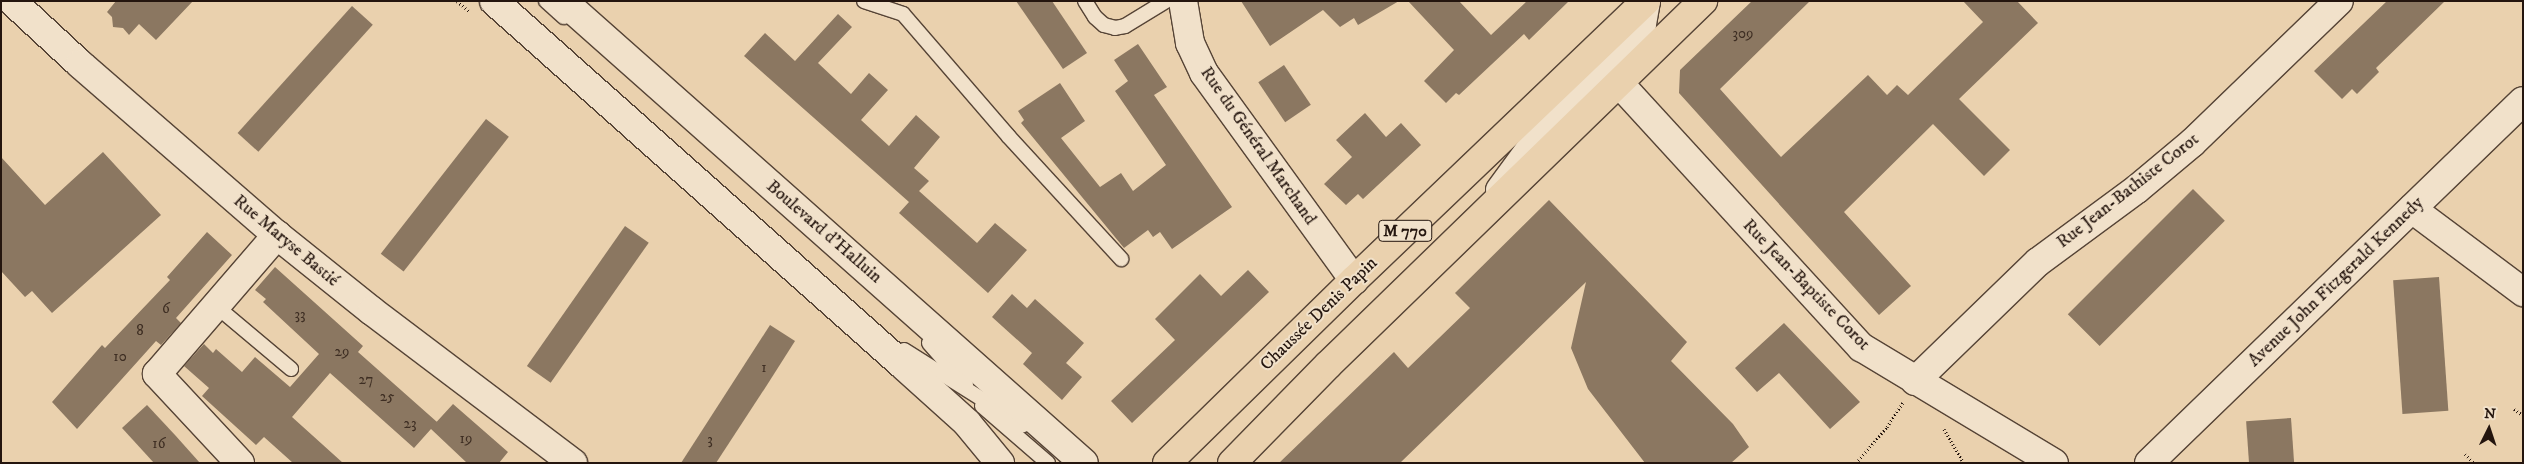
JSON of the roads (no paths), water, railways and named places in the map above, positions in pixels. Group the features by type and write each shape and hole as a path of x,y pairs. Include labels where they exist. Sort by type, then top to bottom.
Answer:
{"main road":[{"name":"Chaussée Denis Papin","path":"1167,463 1354,280 1646,1"},
{"name":"Chaussée Denis Papin","path":"1232,463 1483,214 1702,1"}],"street":[{"name":"Rue Maryse Bastié","path":"12,1 80,64 277,236 372,311 573,463"},
{"path":"494,1 918,379 966,423 1000,463"},
{"name":"Boulevard d'Halluin","path":"563,1 1084,463"},
{"name":"Rue du Général Marchand","path":"1183,1 1190,43 1204,73 1354,280"},
{"name":"Chaussée Denis Papin","path":"1483,214 1533,145 1627,50 1636,38 1642,24 1646,1"},
{"name":"Chaussée Denis Papin","path":"1650,117 1641,78 1642,58 1656,17 1666,1"},
{"name":"Rue Jean-Bathiste Corot","path":"1915,380 2044,256 2137,188 2192,143 2339,1"},
{"name":"Rue Jean-Baptiste Corot","path":"1618,82 1849,336 1873,356 2054,463"},
{"name":"Avenue John Fitzgerald Kennedy","path":"2149,463 2523,101"},
{"path":"2412,210 2523,292"},
{"path":"240,463 157,374 277,236"}],"lane":[{"path":"511,1 913,357 1030,430 1067,463"},
{"path":"546,1 939,352 982,406 1048,463"},
{"path":"864,1 903,14 1008,137 1121,259"},
{"path":"1085,1 1095,17 1104,25 1115,28 1125,26 1166,1"},
{"path":"216,306 291,369"}]}
